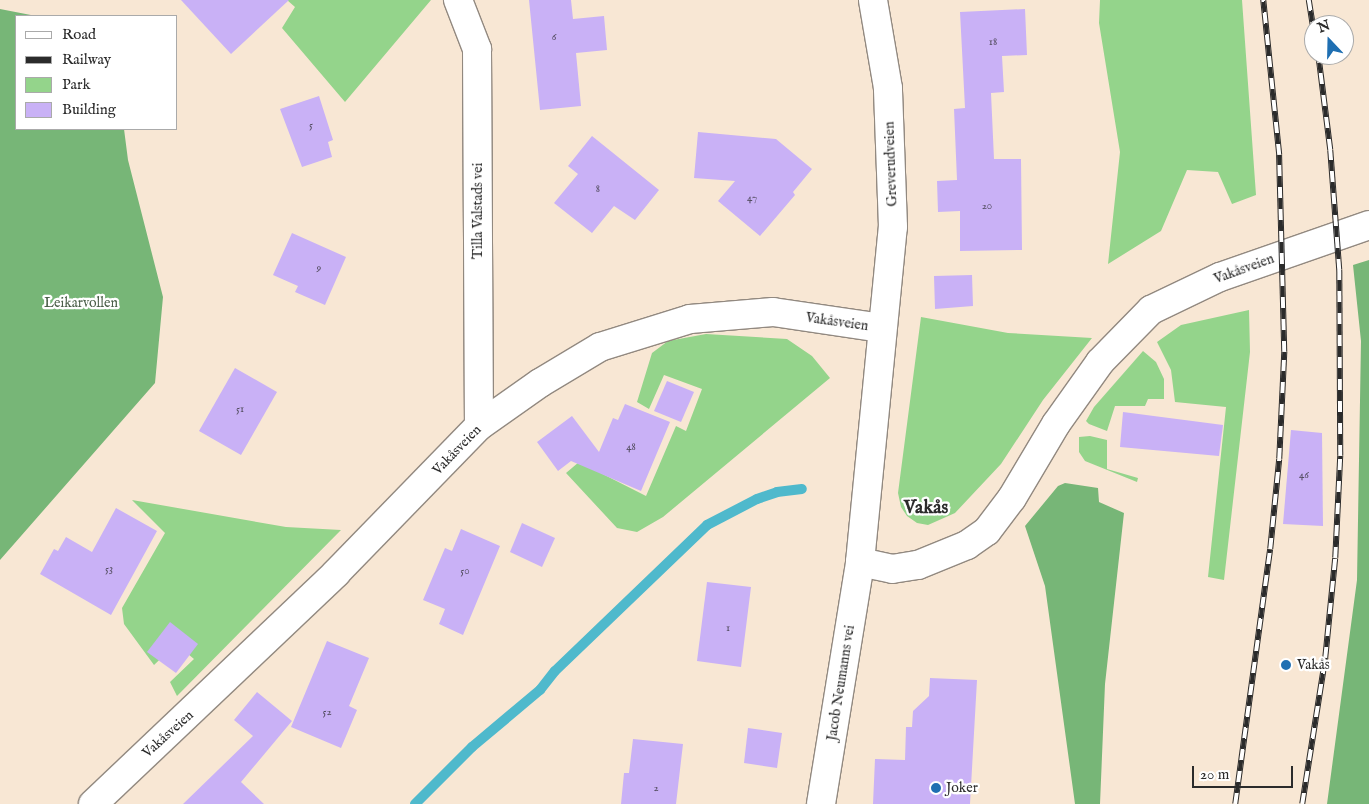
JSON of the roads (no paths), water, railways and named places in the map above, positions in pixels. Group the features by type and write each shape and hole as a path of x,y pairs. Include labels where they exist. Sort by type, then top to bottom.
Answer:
{"street":[{"name":"Tilla Valstads vei","path":"458,0 477,49 479,426"},
{"name":"Greverudveien","path":"873,0 888,88 893,226 882,328"},
{"name":"Vakåsveien","path":"93,804 336,573 479,426 540,383 600,348 690,319 772,312 882,328 860,562 892,569 918,565 967,545 987,531 1018,490 1056,424 1100,362 1151,310 1220,277 1369,225"},
{"name":"Jacob Neumanns vei","path":"821,804 860,562"}],"waterway":[{"path":"415,804 472,747 540,690 555,671 707,525 757,499 777,492 802,489"}],"railway":[{"path":"1235,804 1270,549 1279,459 1284,352 1279,155 1263,0"},
{"path":"1309,0 1312,15"},
{"path":"1302,804 1325,658 1335,558 1340,456 1339,270 1330,150 1319,65"}],"place":[{"name":"Vakås","path":"1286,665"},
{"name":"Joker","path":"936,788"}],"district":[{"name":"Vakås","path":"926,509"}],"park label":[{"name":"Leikarvollen","path":"81,303"}]}
